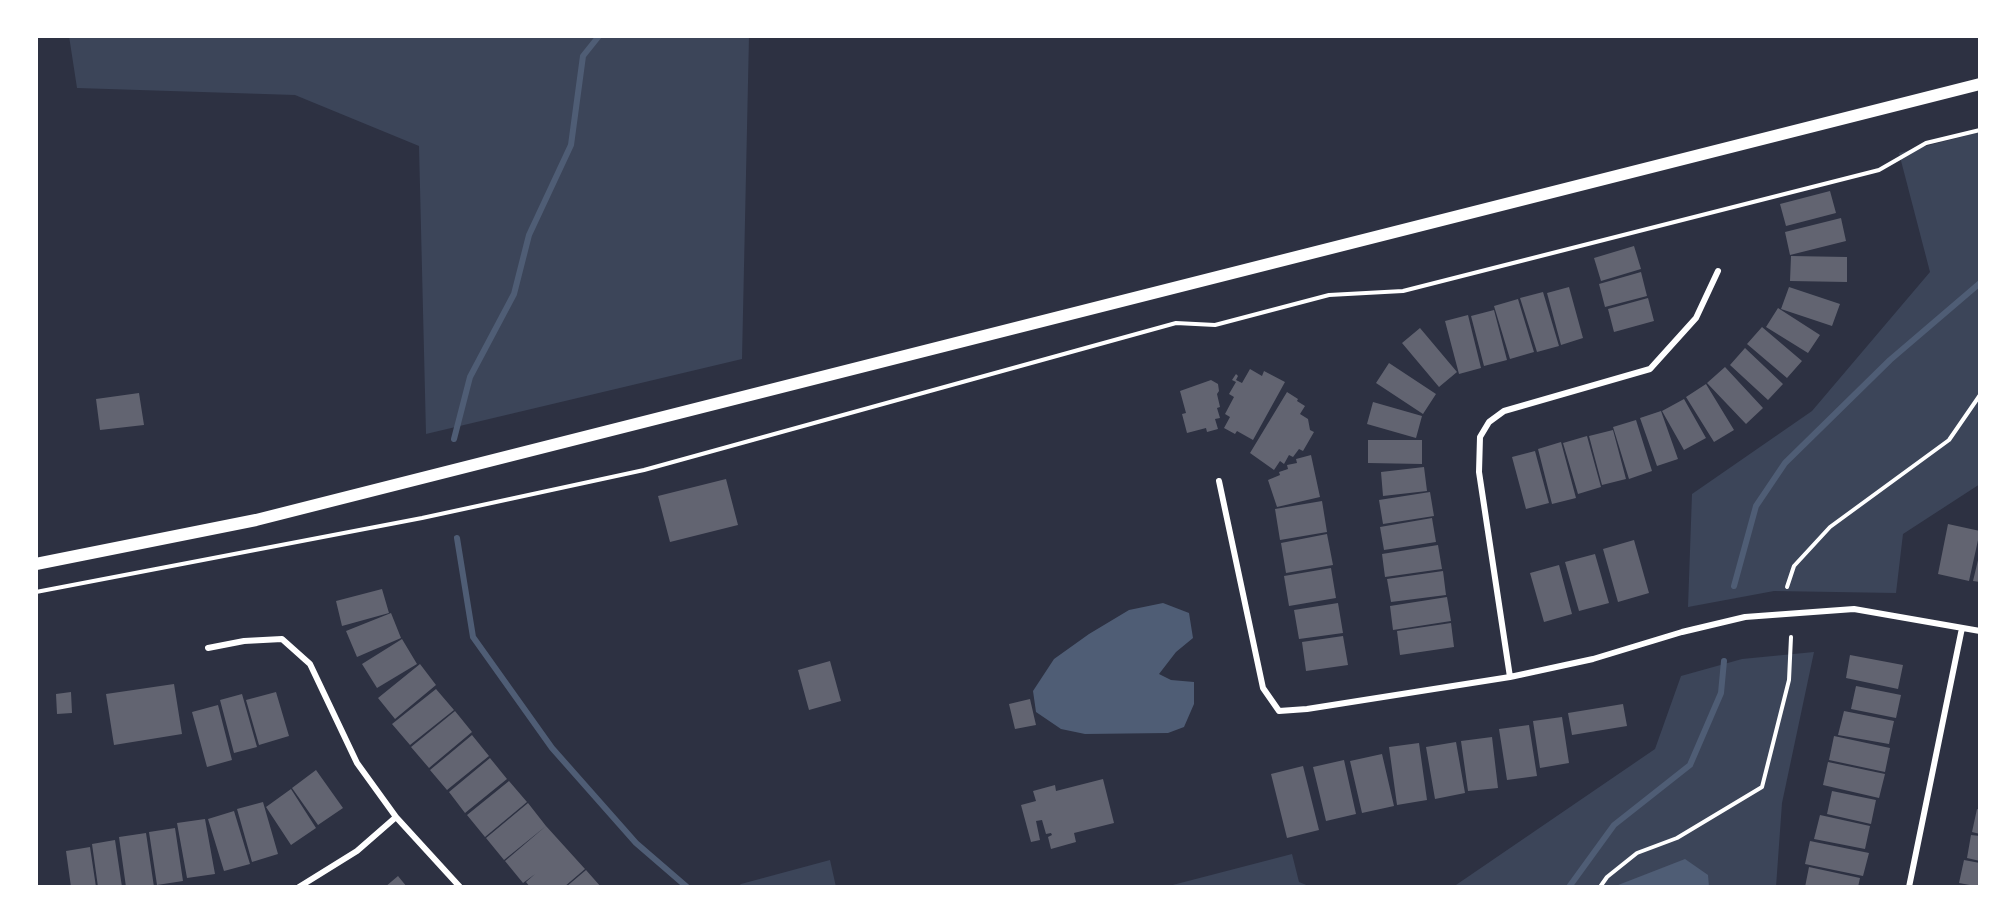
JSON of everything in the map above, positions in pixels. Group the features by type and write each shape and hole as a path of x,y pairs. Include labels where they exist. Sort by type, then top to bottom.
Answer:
{"main road":[{"path":"36,564 256,520 1980,84"}],"street":[{"path":"1510,676 1479,472 1480,437 1489,422 1504,411 1650,369 1696,318 1718,271"},
{"path":"1219,481 1263,688 1279,711 1307,709 1510,676 1593,659 1682,632 1745,617 1854,609 1980,631"},
{"path":"1909,887 1962,627"},
{"path":"208,648 243,641 282,639 310,664 357,763 396,817 460,887"},
{"path":"299,887 357,851 396,817"}],"path":[{"path":"36,592 422,518 644,470 1176,324 1215,326 1329,295 1403,291 1879,170 1926,144 1980,130"},
{"path":"1788,588 1794,566 1830,527 1949,440 1980,395"},
{"path":"1600,887 1607,877 1637,853 1677,838 1761,787 1789,680 1791,637"}],"shaded area":[{"path":"69,36 749,36 742,359 426,434 419,146 295,95 77,88"},
{"path":"1980,132 1980,484 1903,534 1896,593 1774,591 1688,607 1692,494 1812,411 1930,272 1899,153"},
{"path":"1163,603 1189,613 1193,638 1176,652 1159,674 1171,680 1194,682 1194,704 1184,727 1168,733 1085,734 1061,729 1036,712 1033,691 1054,659 1129,610"},
{"path":"1814,652 1782,803 1776,887 1453,887 1655,749 1681,676 1742,659"},
{"path":"1292,854 1299,882 1311,887 1165,887"},
{"path":"1685,859 1708,875 1709,887 1613,887"},
{"path":"830,860 836,887 737,887 741,884"}],"building":[{"path":"1830,191 1836,213 1786,226 1780,204"},
{"path":"1841,218 1846,241 1790,255 1785,232"},
{"path":"1634,246 1641,269 1601,281 1594,258"},
{"path":"1791,256 1847,257 1847,282 1790,281"},
{"path":"1641,272 1647,296 1605,307 1599,284"},
{"path":"1569,287 1583,338 1561,345 1547,293"},
{"path":"1789,287 1840,304 1832,326 1781,309"},
{"path":"1543,292 1559,346 1537,352 1520,298"},
{"path":"1648,298 1654,321 1614,332 1608,309"},
{"path":"1518,299 1534,352 1510,359 1494,306"},
{"path":"1778,308 1820,335 1808,353 1766,327"},
{"path":"1494,310 1507,360 1484,366 1471,316"},
{"path":"1468,315 1481,368 1459,374 1445,321"},
{"path":"1762,327 1802,361 1787,378 1747,344"},
{"path":"1420,328 1457,372 1439,387 1402,343"},
{"path":"1745,348 1783,384 1768,400 1730,365"},
{"path":"1389,363 1436,394 1423,414 1376,383"},
{"path":"1725,367 1763,408 1746,424 1707,383"},
{"path":"1250,369 1262,376 1264,371 1285,382 1253,440 1237,431 1235,434 1224,428 1230,417 1225,414 1234,397 1229,394 1236,382 1232,380 1236,374 1238,376 1236,380 1242,383"},
{"path":"1211,380 1218,384 1219,391 1217,394 1220,407 1217,408 1220,418 1215,419 1218,429 1207,432 1206,428 1187,433 1182,414 1186,413 1180,391"},
{"path":"1706,384 1734,430 1714,442 1686,397"},
{"path":"1287,392 1305,406 1300,414 1308,419 1310,430 1314,432 1303,451 1299,449 1293,457 1289,455 1284,464 1280,461 1274,470 1250,453"},
{"path":"139,393 144,425 100,430 96,399"},
{"path":"1684,399 1706,438 1684,450 1662,411"},
{"path":"1373,402 1422,416 1416,438 1367,424"},
{"path":"1661,411 1678,459 1657,466 1640,418"},
{"path":"1636,420 1652,471 1629,479 1613,427"},
{"path":"1613,430 1626,479 1602,485 1589,436"},
{"path":"1587,436 1601,487 1578,494 1563,443"},
{"path":"1368,440 1422,440 1422,464 1368,463"},
{"path":"1561,442 1576,498 1552,504 1538,449"},
{"path":"1535,451 1549,503 1526,509 1512,457"},
{"path":"1311,455 1320,497 1277,507 1268,480 1288,469 1287,465 1297,463 1296,459"},
{"path":"1424,467 1427,491 1383,496 1381,472"},
{"path":"726,479 738,525 670,542 658,496"},
{"path":"1430,492 1434,516 1383,524 1379,500"},
{"path":"1322,501 1327,532 1280,540 1275,509"},
{"path":"1432,518 1436,542 1384,550 1380,527"},
{"path":"1948,524 1980,531 1969,581 1938,574"},
{"path":"1327,534 1333,565 1286,573 1281,543"},
{"path":"1634,540 1649,593 1618,602 1603,549"},
{"path":"1438,545 1442,569 1385,577 1382,554"},
{"path":"1595,554 1609,603 1579,611 1565,562"},
{"path":"1980,556 1980,582 1973,581"},
{"path":"1559,565 1572,614 1544,622 1530,573"},
{"path":"1331,568 1336,598 1289,606 1284,576"},
{"path":"1443,571 1446,595 1391,602 1387,579"},
{"path":"382,589 389,613 342,626 336,601"},
{"path":"1447,597 1451,621 1393,630 1390,606"},
{"path":"1338,603 1343,633 1299,639 1294,610"},
{"path":"391,613 401,638 357,657 346,631"},
{"path":"1451,623 1454,647 1400,655 1397,631"},
{"path":"1343,636 1348,665 1306,671 1302,642"},
{"path":"402,639 417,664 377,688 362,664"},
{"path":"1850,655 1903,665 1898,689 1846,678"},
{"path":"830,661 841,701 809,710 798,670"},
{"path":"420,664 436,685 395,719 378,698"},
{"path":"174,684 182,734 114,745 106,694"},
{"path":"1856,686 1901,695 1896,718 1851,709"},
{"path":"436,689 454,710 410,745 392,724"},
{"path":"71,692 72,713 57,714 56,694"},
{"path":"276,692 289,736 259,745 246,700"},
{"path":"242,694 257,747 234,753 220,700"},
{"path":"1030,699 1036,725 1015,729 1009,704"},
{"path":"1623,704 1627,726 1572,735 1568,713"},
{"path":"218,705 232,760 207,767 192,712"},
{"path":"455,711 472,732 429,768 411,747"},
{"path":"1844,711 1894,721 1889,744 1838,735"},
{"path":"1562,717 1569,763 1540,768 1533,721"},
{"path":"1529,725 1537,776 1507,780 1499,729"},
{"path":"472,735 489,756 447,790 430,770"},
{"path":"1834,736 1890,748 1885,772 1829,760"},
{"path":"1492,737 1498,788 1468,791 1461,741"},
{"path":"1456,742 1465,793 1435,799 1426,747"},
{"path":"1419,743 1427,800 1397,805 1389,747"},
{"path":"1382,754 1394,806 1362,813 1350,761"},
{"path":"490,758 507,779 465,813 449,792"},
{"path":"1344,760 1356,814 1326,821 1313,767"},
{"path":"1828,762 1885,774 1879,798 1823,785"},
{"path":"1303,766 1319,830 1287,838 1271,774"},
{"path":"316,770 343,808 318,825 292,788"},
{"path":"1103,779 1114,823 1074,833 1076,842 1051,849 1048,837 1052,835 1051,833 1046,834 1042,820 1036,821 1040,840 1031,842 1021,805 1036,801 1033,791 1055,785 1056,791"},
{"path":"509,781 527,802 485,837 467,815"},
{"path":"291,789 316,828 291,845 266,807"},
{"path":"1832,791 1876,800 1871,824 1827,814"},
{"path":"263,802 278,854 252,862 237,809"},
{"path":"528,803 546,826 504,860 486,838"},
{"path":"1977,809 1980,810 1980,834 1972,832"},
{"path":"234,811 250,864 224,871 208,819"},
{"path":"1820,815 1870,826 1865,849 1814,839"},
{"path":"205,819 215,874 187,878 177,823"},
{"path":"546,826 585,869 564,887 530,887 526,882 535,874 523,883 505,861"},
{"path":"175,828 183,881 157,885 149,832"},
{"path":"146,833 154,887 126,887 119,837"},
{"path":"1971,835 1980,836 1980,861 1967,858"},
{"path":"115,840 122,887 98,887 92,844"},
{"path":"1810,841 1869,853 1863,876 1805,864"},
{"path":"90,847 96,887 71,887 66,851"},
{"path":"1964,860 1980,863 1980,887 1959,883"},
{"path":"1809,867 1860,878 1858,887 1805,887"},
{"path":"586,870 601,887 566,887"},
{"path":"398,876 407,887 385,887"}],"waterway":[{"path":"454,439 470,377 514,294 529,235 571,145 583,56 599,36"},
{"path":"1734,586 1756,506 1785,463 1890,360 1980,283"},
{"path":"457,538 473,637 552,748 636,843 687,887"},
{"path":"1569,887 1614,825 1690,765 1721,693 1724,661"}]}
